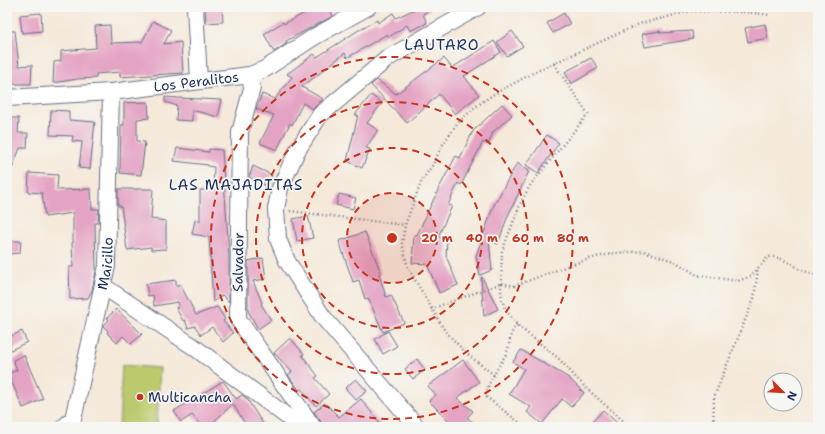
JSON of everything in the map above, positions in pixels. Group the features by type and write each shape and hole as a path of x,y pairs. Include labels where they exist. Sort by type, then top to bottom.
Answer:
{"street":[{"path":"195,7 199,81"},
{"name":"Los Peralitos","path":"7,98 111,92 250,75 265,69 314,37 368,7"},
{"path":"417,427 323,317 287,261 278,239 276,209 280,188 297,151 320,115 388,58 478,7"},
{"name":"Salvador","path":"250,75 252,88 240,132 238,319 313,427"},
{"name":"Maicillo","path":"64,427 73,419 107,266 111,92"},
{"name":"Salvador","path":"103,286 194,347 289,418 313,427"}],"path":[{"path":"691,11 694,7"},
{"path":"494,375 467,354 445,331 408,268 402,243 405,225 422,180 432,166 443,144 457,124 475,107 494,94 639,24 691,11 746,12 770,15"},
{"path":"554,64 588,114 531,184 522,200 502,251 501,293 506,308 517,325 558,358 584,386 630,427"},
{"path":"276,209 405,225"},
{"path":"431,309 502,283 514,286 596,257 631,251 644,251 658,255 676,262 697,275 726,280 738,281 751,276 768,257 776,256 808,274 818,274"},
{"path":"713,427 714,397 754,298 758,269"},
{"path":"517,325 510,332 510,342 506,353 488,385 485,396 525,427"}],"green space":[{"name":"Multicancha","path":"122,365 160,368 157,427 119,427"}],"building":[{"path":"205,7 222,7 223,22 206,23"},
{"path":"316,7 328,7 333,16 286,41 287,43 274,52 264,34 283,22 284,24"},
{"path":"419,7 429,7 430,10 423,14 427,23 410,31 407,25 389,37 387,34 347,58 345,53 302,87 323,99 313,109 303,103 292,125 290,123 277,150 260,143 274,115 256,109 262,94 275,99 292,77 287,74 314,54 317,57 377,20 378,23 393,13 396,18"},
{"path":"41,13 42,31 22,33 20,15"},
{"path":"564,13 570,24 553,33 547,23"},
{"path":"153,21 171,30 164,44 181,42 183,73 120,77 120,72 96,74 96,78 53,83 54,62 61,61 61,51 96,48 95,26 110,25 111,43 142,42"},
{"path":"765,24 768,38 748,42 745,28"},
{"path":"7,31 15,31 19,66 32,65 31,84 7,84"},
{"path":"512,31 523,46 507,56 497,42"},
{"path":"660,31 660,33 692,31 693,39 645,47 642,34"},
{"path":"494,41 501,52 464,76 479,95 455,114 439,94 407,123 371,85 377,80 396,94 444,58 452,68"},
{"path":"591,58 598,68 571,84 565,72"},
{"path":"371,95 382,103 367,123 378,130 366,148 370,149 362,168 347,161 358,115 355,115"},
{"path":"165,97 222,100 218,117 192,110 192,121 176,120 177,106 165,102"},
{"path":"148,102 149,118 137,119 137,141 145,142 141,175 120,173 121,125 124,125 124,103"},
{"path":"502,104 512,115 493,132 488,145 483,142 461,185 458,183 448,205 452,206 438,237 447,238 446,256 458,285 439,293 427,264 412,263 414,235 417,235 456,156 460,158 473,131"},
{"path":"51,110 69,111 69,120 95,122 90,169 79,168 82,142 72,141 73,136 50,135"},
{"path":"7,118 19,118 18,133 28,133 27,148 20,148 8,179"},
{"path":"547,135 559,143 538,173 526,165"},
{"path":"177,148 209,152 209,149 222,150 229,255 229,302 222,295 213,302 209,237 192,234 195,220 200,221 200,190 213,190 214,167 174,161"},
{"path":"517,163 529,171 507,218 498,244 489,241 492,270 480,275 476,256 493,207"},
{"path":"253,166 272,175 267,186 249,177"},
{"path":"29,173 58,175 57,190 91,189 92,209 99,209 98,223 95,223 96,271 92,290 88,298 70,299 69,267 73,267 73,213 45,217 42,193 28,192"},
{"path":"118,189 153,189 151,219 166,221 166,249 151,250 151,247 127,250 121,206 118,206"},
{"path":"339,194 356,198 353,209 336,205"},
{"path":"308,216 313,238 297,241 293,219"},
{"path":"365,232 381,273 379,274 386,297 391,295 404,323 383,332 368,298 365,299 359,280 353,282 339,241"},
{"path":"7,241 21,241 20,253 7,254"},
{"path":"263,258 266,279 253,281 262,303 261,304 271,320 258,329 248,311 248,261"},
{"path":"482,277 498,309 484,316 481,278"},
{"path":"176,280 176,286 180,284 196,315 217,307 225,319 223,321 233,333 223,342 212,327 201,335 195,326 188,328 185,320 183,321 176,308 179,306 178,302 154,306 153,295 148,296 146,284"},
{"path":"116,309 142,334 131,344 123,336 117,343 107,333 108,331 103,326 109,320 107,318"},
{"path":"22,331 27,342 11,350 7,338"},
{"path":"388,331 397,346 383,354 375,339"},
{"path":"290,338 304,354 302,355 318,376 315,378 329,394 316,406 301,389 299,390 288,375 292,372 274,353"},
{"path":"521,350 569,378 584,393 571,407 562,399 542,424 527,412 531,407 509,394 524,369 513,362"},
{"path":"24,355 43,399 23,408 8,374 17,370 13,360"},
{"path":"417,359 425,370 413,379 405,369"},
{"path":"463,360 479,382 457,398 473,411 467,418 481,427 455,427 429,401 436,395 428,386"},
{"path":"356,379 367,391 356,400 345,388"},
{"path":"223,381 236,399 242,395 247,399 265,427 247,427 233,404 208,427 203,427 192,415 181,422 174,411"},
{"path":"361,399 383,427 325,427 314,412 325,403 339,417"},
{"path":"603,410 621,427 599,427 593,421"}],"place":[{"name":"Multicancha","path":"140,397"}],"district":[{"name":"LAUTARO","path":"442,45"},
{"name":"LAS MAJADITAS","path":"236,185"}]}
